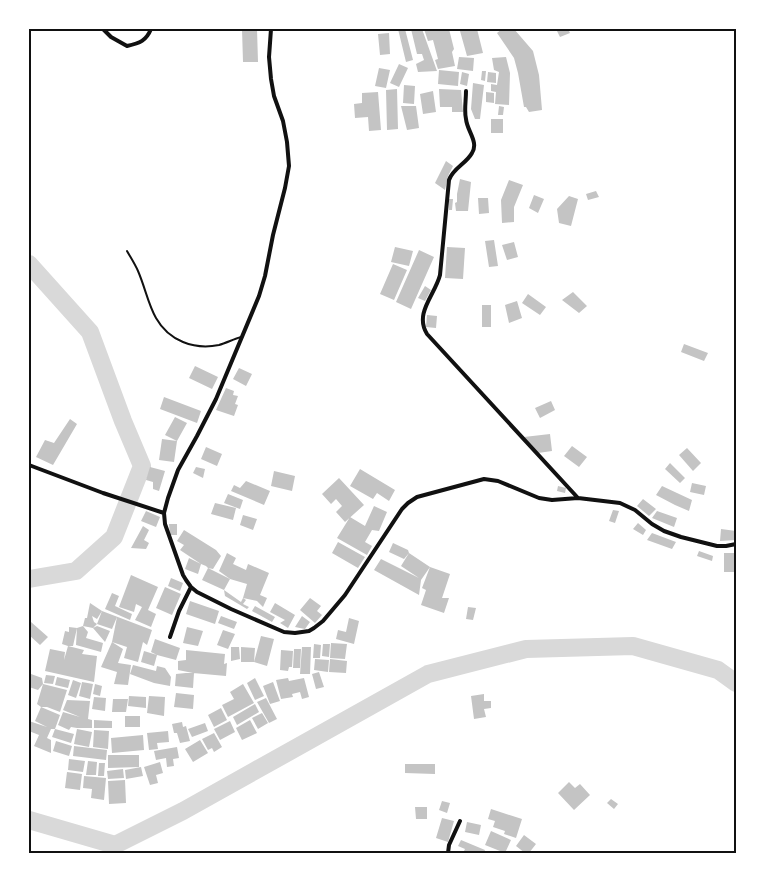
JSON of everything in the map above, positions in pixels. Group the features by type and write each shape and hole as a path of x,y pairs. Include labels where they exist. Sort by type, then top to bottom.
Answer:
{"street":[{"path":"103,29 111,37 127,46 138,44 147,37 151,29"},
{"path":"270,29 271,80 287,142 288,166 266,276 216,399 178,470 164,513 165,524 176,556 186,580 192,587 197,592 231,609 284,632 309,631 323,621 344,594 408,503 417,497 484,479 498,481 539,498 552,500 578,498 620,503 634,510 664,531 717,546 736,544"},
{"path":"466,92 466,121 474,142 474,148 472,154 451,174 449,180 441,270 438,282 424,311 424,330 578,498"},
{"path":"29,465 103,493 164,513"},
{"path":"170,637 179,611 192,587"},
{"path":"448,853 449,845 460,821"}],"lane":[{"path":"127,251 138,270 157,320 168,334 186,344 197,346 219,345 243,336"}],"building":[{"path":"242,29 257,29 258,62 243,62"},
{"path":"398,29 405,29 413,60 406,62"},
{"path":"411,29 422,29 437,71 418,72 416,64 424,60 422,54 417,54"},
{"path":"424,29 449,29 454,49 452,52 455,66 438,69 435,60 438,59 433,40 428,41"},
{"path":"477,29 483,53 467,56 460,31"},
{"path":"502,29 514,29 533,51 539,75 542,110 529,112 524,107 514,58 497,33"},
{"path":"556,29 568,29 570,33 560,37"},
{"path":"389,33 390,54 380,55 378,34"},
{"path":"459,57 474,58 473,71 457,69"},
{"path":"506,57 510,73 509,105 495,104 496,92 491,91 491,84 497,85 499,72 494,70 492,58"},
{"path":"399,64 408,68 399,87 390,83"},
{"path":"379,68 390,70 386,88 375,86"},
{"path":"439,70 459,72 458,86 438,84"},
{"path":"482,71 486,71 485,81 481,80"},
{"path":"462,72 469,74 467,86 460,84"},
{"path":"488,72 496,73 496,83 487,82"},
{"path":"473,83 484,85 480,119 475,119 471,109"},
{"path":"404,85 415,86 414,104 403,103"},
{"path":"397,89 398,129 387,130 386,90"},
{"path":"439,89 461,90 463,112 452,112 452,107 440,107"},
{"path":"433,91 436,112 423,114 420,94"},
{"path":"378,92 381,130 369,131 368,117 355,118 354,104 362,103 362,93"},
{"path":"486,92 494,93 494,103 486,102"},
{"path":"401,106 416,106 419,128 407,130"},
{"path":"499,106 504,107 503,115 498,115"},
{"path":"491,119 503,119 503,133 491,133"},
{"path":"446,161 453,166 448,176 445,190 435,183"},
{"path":"460,179 471,182 468,211 456,211 455,203 457,202"},
{"path":"509,180 523,185 514,207 514,222 502,223 501,200"},
{"path":"596,191 599,197 588,200 586,194"},
{"path":"534,195 544,199 538,213 529,208"},
{"path":"569,196 578,199 571,226 559,223 557,209"},
{"path":"478,198 488,198 489,213 479,214"},
{"path":"449,199 453,199 452,210 449,210"},
{"path":"494,240 498,266 489,267 485,241"},
{"path":"514,242 518,257 507,260 502,245"},
{"path":"395,247 413,251 409,266 391,262"},
{"path":"447,247 465,248 463,279 445,278"},
{"path":"419,250 434,257 411,309 396,302"},
{"path":"393,264 407,270 394,300 380,294"},
{"path":"425,286 431,290 425,301 418,298"},
{"path":"573,292 587,306 579,313 562,300"},
{"path":"528,294 546,307 540,315 522,303"},
{"path":"517,301 522,318 509,323 505,305"},
{"path":"482,305 491,305 491,327 482,327"},
{"path":"427,315 437,316 436,328 426,327"},
{"path":"684,344 708,353 704,361 681,352"},
{"path":"195,366 218,377 212,389 189,378"},
{"path":"239,368 252,374 246,386 233,379"},
{"path":"226,388 234,391 233,395 238,396 235,404 238,405 234,416 216,410"},
{"path":"164,397 201,411 197,423 160,409"},
{"path":"551,401 555,410 540,418 535,408"},
{"path":"175,417 187,423 177,441 165,435"},
{"path":"70,419 77,424 53,465 36,457 45,440 54,443"},
{"path":"550,434 552,451 538,453 524,437"},
{"path":"162,439 177,441 174,462 159,460"},
{"path":"572,446 587,457 579,467 564,456"},
{"path":"206,447 222,454 217,466 201,459"},
{"path":"687,448 701,463 693,471 679,455"},
{"path":"670,463 685,478 680,483 665,469"},
{"path":"150,467 165,471 159,491 153,489 153,482 146,480"},
{"path":"196,467 205,469 203,478 193,473"},
{"path":"360,469 395,490 389,501 377,493 373,499 350,486"},
{"path":"274,471 295,476 292,491 271,486"},
{"path":"339,478 364,505 345,522 336,512 342,506 336,499 331,504 322,494"},
{"path":"246,481 270,491 264,505 231,491 234,485 240,488"},
{"path":"692,483 706,486 704,495 690,492"},
{"path":"558,486 566,488 565,493 557,491"},
{"path":"662,486 692,500 689,511 656,495"},
{"path":"228,494 243,500 240,509 224,503"},
{"path":"643,499 656,509 649,516 637,506"},
{"path":"215,503 236,508 233,520 211,514"},
{"path":"374,506 387,512 379,531 372,530 365,542 372,546 367,555 337,538 350,517 365,526"},
{"path":"613,510 619,511 615,523 609,521"},
{"path":"146,511 160,517 156,527 141,521"},
{"path":"657,511 677,518 674,527 652,518"},
{"path":"243,515 257,519 253,530 240,525"},
{"path":"638,523 646,530 643,535 633,529"},
{"path":"169,524 177,524 177,535 170,535"},
{"path":"143,526 149,530 144,540 149,543 146,549 131,548"},
{"path":"721,529 736,531 736,540 720,541"},
{"path":"184,530 216,550 221,556 213,569 201,564 180,550 184,545 177,541"},
{"path":"652,533 676,542 672,549 647,540"},
{"path":"338,542 365,557 358,568 332,553"},
{"path":"393,543 408,550 409,553 404,559 389,552"},
{"path":"699,551 713,556 712,561 697,556"},
{"path":"227,553 236,558 233,564 246,570 248,564 269,573 260,595 267,598 263,607 257,601 243,598 247,584 230,579 219,571"},
{"path":"409,553 430,567 421,580 419,595 374,570 381,559 419,578 401,566"},
{"path":"724,553 736,553 736,572 724,572"},
{"path":"189,558 201,564 198,574 185,569"},
{"path":"430,567 450,574 442,598 449,598 444,613 421,605 426,590 422,588"},
{"path":"208,568 230,579 224,590 202,580"},
{"path":"131,575 158,587 148,610 156,614 151,627 135,620 142,607 136,604 134,612 119,607"},
{"path":"171,578 183,583 180,591 168,586"},
{"path":"165,587 181,594 172,615 156,608"},
{"path":"224,590 241,602 243,598 246,600 243,604 249,607 247,609 225,596"},
{"path":"112,593 119,596 115,606 132,614 130,620 105,609"},
{"path":"310,598 321,606 317,611 322,615 315,623 300,610"},
{"path":"190,601 219,611 215,624 186,614"},
{"path":"90,603 102,611 97,619 92,616 97,624 93,628 83,626"},
{"path":"275,603 295,615 288,628 280,623 285,620 270,612"},
{"path":"255,606 275,617 272,622 252,611"},
{"path":"468,607 476,608 473,620 466,619"},
{"path":"102,611 152,630 147,645 143,642 138,662 124,658 127,647 112,642 117,617 112,629 97,624"},
{"path":"221,616 237,622 234,629 218,623"},
{"path":"302,616 310,622 305,629 295,627"},
{"path":"349,618 359,621 354,644 336,639 338,630 346,632"},
{"path":"31,622 48,637 40,645 29,635 29,624"},
{"path":"83,626 88,632 86,638 103,643 101,652 76,645 77,628"},
{"path":"97,626 110,631 105,642 93,628"},
{"path":"69,627 77,628 73,646 62,644 65,631 69,632"},
{"path":"187,627 203,631 198,646 183,643"},
{"path":"223,630 235,634 228,649 217,645"},
{"path":"261,636 274,639 267,666 254,662"},
{"path":"155,639 180,648 176,660 151,652"},
{"path":"112,642 123,649 118,663 131,665 128,685 114,684 117,672 101,667"},
{"path":"331,643 347,644 345,659 330,658"},
{"path":"314,644 321,645 320,658 313,658"},
{"path":"323,644 330,644 329,657 322,656"},
{"path":"68,646 84,650 82,654 97,656 94,682 45,671 50,649 65,652 64,660"},
{"path":"231,647 239,647 240,659 231,661"},
{"path":"241,647 255,648 254,662 241,662"},
{"path":"302,647 311,647 310,674 300,674"},
{"path":"294,649 301,649 300,668 293,668"},
{"path":"186,650 225,654 224,664 227,663 226,676 178,670 178,661 186,660"},
{"path":"281,650 293,651 292,667 289,667 288,671 280,670"},
{"path":"144,651 157,655 154,666 141,662"},
{"path":"315,659 329,660 328,672 314,670"},
{"path":"330,659 347,661 346,673 329,672"},
{"path":"133,665 156,671 157,666 165,668 171,677 170,686 154,683 130,674"},
{"path":"319,672 324,687 316,689 312,674"},
{"path":"194,673 193,688 175,686 176,674"},
{"path":"31,674 42,678 43,684 38,690 29,687"},
{"path":"46,675 55,676 53,684 44,683"},
{"path":"57,677 70,680 68,688 55,685"},
{"path":"255,678 264,696 255,700 247,683"},
{"path":"288,678 289,681 304,678 309,697 302,699 300,692 292,694 293,697 281,699 276,680"},
{"path":"73,680 81,683 76,698 68,695"},
{"path":"82,682 93,684 90,699 79,696"},
{"path":"273,682 280,701 270,704 263,686"},
{"path":"43,684 67,690 60,712 47,707 41,707 37,704"},
{"path":"95,684 102,686 100,696 93,694"},
{"path":"243,684 254,703 228,717 222,705 234,699 230,692"},
{"path":"176,693 194,695 193,709 174,707"},
{"path":"484,694 484,701 491,701 491,708 484,709 486,717 474,719 471,696"},
{"path":"129,696 146,697 146,708 128,706"},
{"path":"149,696 165,697 164,716 147,713"},
{"path":"94,697 106,698 105,711 92,709"},
{"path":"266,698 277,719 269,723 257,702"},
{"path":"113,699 128,699 126,712 112,712"},
{"path":"67,700 90,701 88,719 92,720 92,728 71,727 69,730 58,725 63,712 80,717 63,710"},
{"path":"255,704 259,712 237,725 233,717"},
{"path":"41,707 60,715 55,729 51,729 47,738 51,740 51,753 34,746 39,735 29,731 29,721 47,727 35,721"},
{"path":"221,708 227,720 214,727 208,715"},
{"path":"262,713 268,723 258,729 252,718"},
{"path":"125,716 140,716 140,727 125,727"},
{"path":"94,720 112,721 112,728 94,728"},
{"path":"250,720 257,733 242,740 236,728"},
{"path":"230,721 235,732 220,740 214,729"},
{"path":"182,722 183,727 186,726 190,741 180,743 177,733 174,733 172,724"},
{"path":"205,723 208,731 192,737 188,729"},
{"path":"55,729 74,734 71,743 52,737"},
{"path":"77,729 92,732 89,747 74,744"},
{"path":"94,730 109,731 108,749 93,747"},
{"path":"168,731 169,742 157,743 158,749 149,750 147,733"},
{"path":"214,733 222,747 214,752 212,748 208,750 202,739"},
{"path":"143,735 144,750 112,753 111,738"},
{"path":"200,740 208,753 193,762 185,749"},
{"path":"56,741 72,746 69,756 53,751"},
{"path":"74,746 107,750 106,760 73,756"},
{"path":"177,747 179,758 173,759 174,766 167,767 166,758 156,760 154,751"},
{"path":"108,755 139,755 139,767 108,768"},
{"path":"69,759 85,761 83,772 68,770"},
{"path":"88,761 97,762 96,775 86,775"},
{"path":"160,762 163,773 156,775 158,783 150,785 144,767"},
{"path":"99,763 105,763 104,776 98,776"},
{"path":"405,764 435,764 435,774 405,773"},
{"path":"141,767 143,776 126,779 125,770"},
{"path":"123,769 124,778 108,779 107,771"},
{"path":"67,772 82,774 80,790 65,788"},
{"path":"84,776 106,778 104,800 91,798 92,789 83,788"},
{"path":"125,780 126,803 109,804 108,781"},
{"path":"569,782 575,788 580,784 590,795 574,810 558,793"},
{"path":"611,799 618,804 614,809 607,803"},
{"path":"442,801 450,803 447,813 439,810"},
{"path":"415,807 427,807 427,819 416,819"},
{"path":"491,809 522,819 516,838 504,834 505,831 493,827 495,821 488,819"},
{"path":"442,818 454,821 448,842 436,838"},
{"path":"467,822 481,825 479,835 465,832"},
{"path":"491,831 511,840 505,853 485,845"},
{"path":"524,835 536,844 529,853 525,853 516,846"},
{"path":"461,840 485,850 484,853 463,853 465,849 458,846"}],"waterway":[{"path":"29,264 90,332 142,466 114,537 76,571 29,579"},
{"path":"29,820 115,845 183,811 428,674 526,649 633,646 718,670 736,683"}]}
